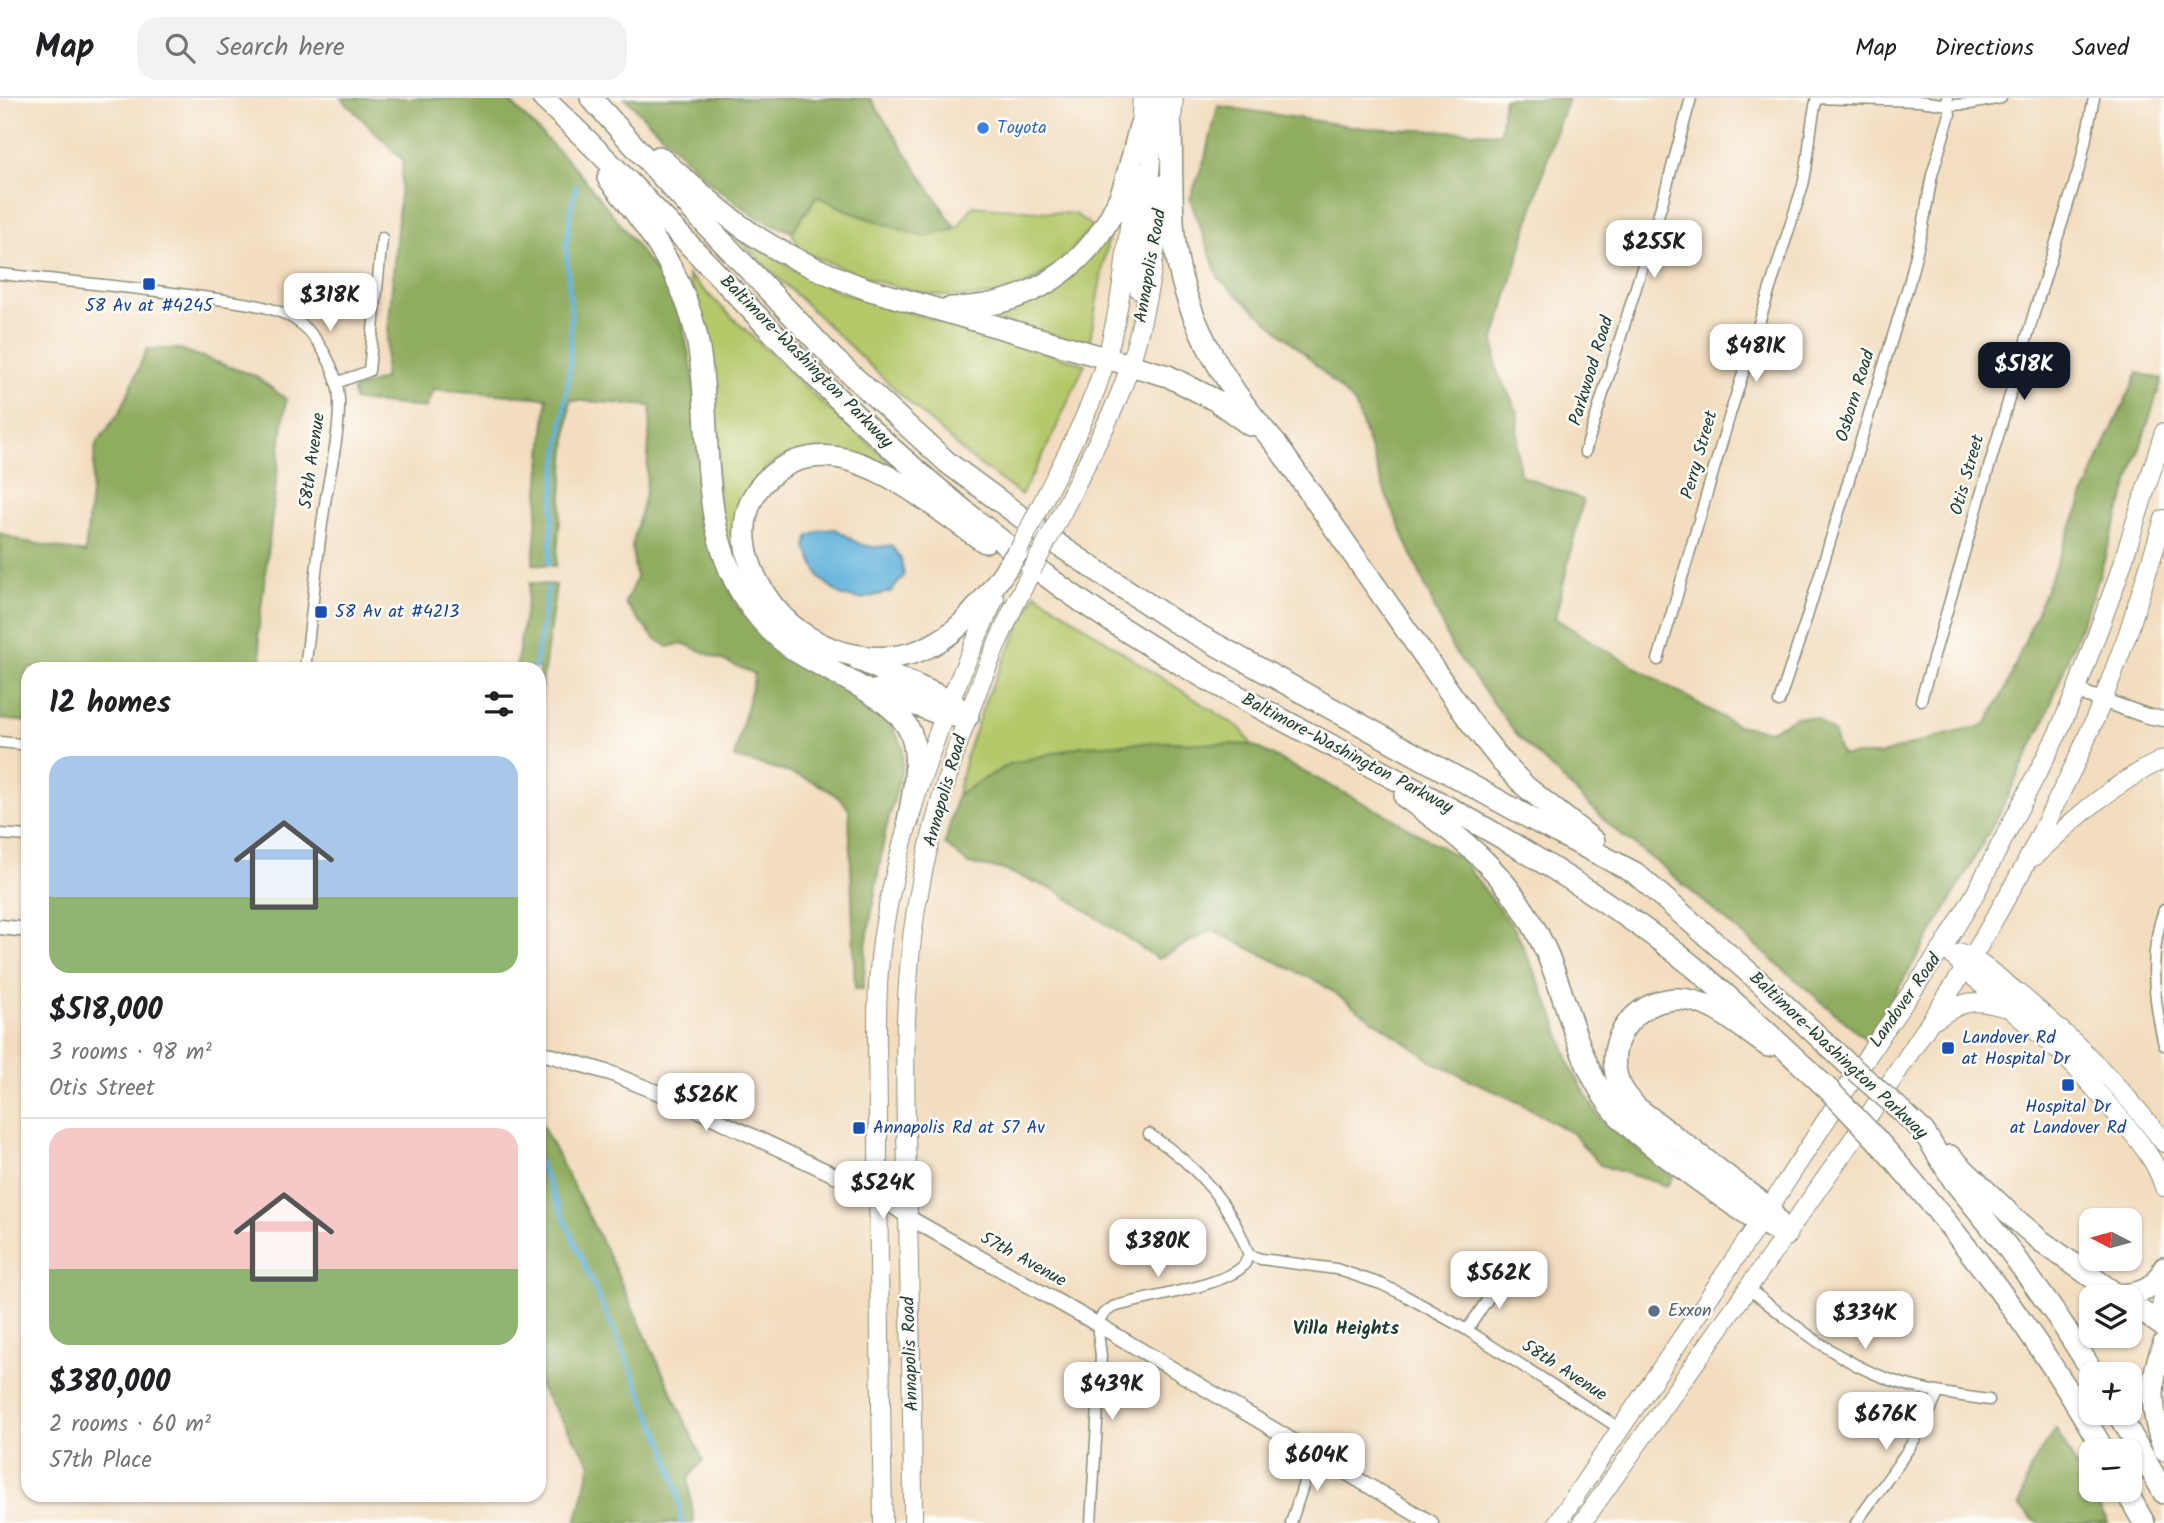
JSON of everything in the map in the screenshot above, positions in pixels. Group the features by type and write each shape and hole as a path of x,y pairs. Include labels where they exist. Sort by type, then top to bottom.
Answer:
{"highway":[{"name":"Baltimore-Washington Parkway","path":"542,98 620,172 815,375 871,429 1050,578 1160,650 1526,852 1606,902 1691,965 1744,1010 1823,1084 1876,1139 1979,1260 2077,1404 2097,1439"},
{"path":"542,98 622,194 655,238 677,276 697,338 713,507 724,554 744,597 771,630 801,654 843,665 968,716"},
{"name":"Baltimore-Washington Parkway","path":"591,98 695,213 833,358 948,463 1006,507 1106,578 1175,622 1634,873 1761,983 1924,1132 1954,1181 2005,1244 2086,1362"},
{"path":"591,98 730,218 799,261 867,289 1130,364 1191,386 1276,444"},
{"path":"918,303 947,308 995,304 1032,292 1067,269 1086,251 1112,214 1140,126"},
{"path":"1171,128 1174,237 1181,277 1189,305 1224,377 1245,410 1276,444 1472,724 1503,763 1526,788 1634,873"},
{"path":"908,821 915,772 911,734 898,715 870,693 843,665 789,623 759,585 745,551 744,520 757,491 779,469 800,459 816,456 846,459 884,474 984,541 1050,578"},
{"path":"843,665 920,650 937,643 965,622 993,593 1017,553"},
{"path":"1331,746 1438,821 1471,847 1502,878 1529,918 1546,953 1582,1053 1606,1100 1620,1118 1639,1136 1764,1215"},
{"path":"1786,1235 1636,1107 1621,1087 1618,1078 1615,1067 1617,1043 1625,1026 1647,1006 1666,1000 1685,1000 1712,1009 1823,1084"},
{"path":"1924,1132 2032,1233 2105,1285"},
{"path":"2142,1291 2154,1286 2164,1268"},
{"path":"2142,1311 2164,1327"},
{"path":"2164,1343 2155,1369 2152,1399 2156,1427 2164,1450"},
{"path":"2125,1425 2164,1493"},
{"path":"2133,1502 2144,1523"}],"main road":[{"name":"Annapolis Road","path":"1017,553 1089,405 1107,358 1120,292 1142,98"},
{"path":"1140,329 1139,286 1157,98"},
{"name":"Annapolis Road","path":"913,1523 904,1066 910,960 916,910 942,794 990,658 1116,401 1130,364 1156,254 1174,98"},
{"name":"Landover Road","path":"1557,1523 1884,1031 1944,946 1974,896 2076,691 2117,580 2164,432"},
{"name":"Landover Road","path":"1582,1523 1786,1235 1930,1025 1968,964 2024,867 2078,758 2103,701 2164,519"},
{"name":"Annapolis Road","path":"883,1523 877,1027 881,954 889,903 908,821 933,742 993,593"},
{"path":"2024,867 2078,814 2125,779 2164,759"},
{"path":"1944,946 2077,1042 2164,1143"},
{"path":"1968,964 2007,1008 2090,1083 2143,1146 2156,1166 2164,1187"},
{"path":"1930,1025 1954,1006 1964,1003 1977,1001 2007,1008"},
{"path":"2164,1291 2161,1307 2164,1318"}],"street":[{"name":"Parkwood Road","path":"1585,452 1664,200 1691,98"},
{"path":"1816,98 1948,101 1970,104 2001,98"},
{"name":"Perry Street","path":"1658,660 1731,411 1803,185 1816,98"},
{"name":"Otis Street","path":"1921,700 2081,162 2094,98"},
{"name":"Osborn Road","path":"1779,702 1910,280 1933,175 1950,114 1948,101"},
{"path":"336,383 369,371 382,238"},
{"name":"58th Avenue","path":"0,274 180,293 272,309 305,326 325,355 340,398 306,662"},
{"path":"2076,691 2164,719"},
{"path":"0,741 21,744"},
{"path":"0,834 21,836"},
{"path":"2164,910 2158,927 2154,955 2154,980 2164,1045"},
{"path":"0,927 21,929"},
{"name":"57th Avenue","path":"546,1054 640,1084 879,1196 908,1217 1097,1324 1431,1523"},
{"path":"1091,1523 1101,1356 1097,1324 1103,1314 1114,1307 1214,1281 1234,1272 1243,1265 1249,1255 1234,1221 1206,1180 1184,1159 1149,1134"},
{"name":"58th Avenue","path":"1249,1255 1336,1269 1381,1284 1467,1330 1619,1428"},
{"path":"1467,1330 1504,1275"},
{"path":"1748,1288 1835,1352 1868,1371 1888,1380 1938,1393 1989,1400"},
{"path":"1856,1523 1919,1432 1938,1393"},
{"path":"1291,1523 1313,1454"}],"green space":[{"path":"341,98 506,98 574,167 663,282 681,317 693,374 700,507 715,555 737,605 772,645 869,705 890,724 903,746 902,769 885,833 866,946 863,989 855,989 849,810 840,799 813,782 734,758 755,674 682,643 669,647 653,637 625,603 636,579 632,546 646,490 651,406 570,400 556,566 533,564 547,398 433,389 426,408 354,400 353,390 384,379 403,160"},
{"path":"625,98 870,98 956,229 923,237 853,213 817,196 792,232 754,216 709,182"},
{"path":"1504,98 1568,98 1554,136 1494,340 1497,372 1518,412 1517,448 1520,475 1583,500 1555,618 1736,725 1770,731 1796,717 1816,718 1833,732 1841,755 1879,755 1986,725 2006,688 2105,444 2138,373 2162,379 2097,582 2043,724 2000,812 1946,909 1867,1040 1615,830 1519,737 1452,648 1386,495 1355,404 1305,354 1219,279 1190,199 1207,152 1218,106 1364,128 1500,133"},
{"path":"817,196 853,213 923,237 956,229 973,206 1075,214 1093,227 1040,279 1010,291 980,296 949,296 888,284 800,251 792,232"},
{"path":"742,235 791,268 837,291 1085,364 1046,450 1021,495 968,456 884,379 738,239"},
{"path":"1105,237 1108,239 1089,345 975,314"},
{"path":"688,275 822,403 902,472 898,475 858,458 815,450 786,456 768,467 752,485 737,517 737,539 751,581 775,618 797,638 833,658 932,699 929,704 800,649 776,629 757,606 737,572 721,522 708,365"},
{"path":"147,349 180,349 255,376 286,399 258,634 262,662 21,662 21,721 0,719 0,533 22,541 85,553 96,444 121,410"},
{"path":"530,583 556,585 545,662 517,662"},
{"path":"1036,593 1240,728 1252,745 1166,742 1010,764 957,795 967,753 987,696"},
{"path":"1166,742 1252,745 1389,816 1461,859 1516,931 1554,1016 1571,1068 1600,1119 1673,1177 1667,1186 1600,1165 1573,1134 1518,1102 1436,1064 1320,983 1212,930 1158,959 1057,891 1001,869 968,864 945,844 957,795 1010,764 1081,746"},
{"path":"546,1133 606,1250 703,1460 688,1479 694,1523 576,1523 591,1464 546,1396"},
{"path":"2056,1429 2079,1471 2079,1502 2096,1502 2108,1523 2037,1523 2019,1506 2031,1466"}],"water":[{"path":"836,529 855,542 867,546 891,545 901,559 904,576 890,592 861,599 842,596 821,579 806,548 808,537 822,530"}],"waterway":[{"path":"549,564 556,473 570,365 571,315 566,246 576,186"},
{"path":"536,662 548,587"},
{"path":"546,1178 666,1449 678,1493 681,1523"}],"place":[{"name":"Toyota","path":"983,128"},
{"name":"58 Av at #4245","path":"149,284"},
{"name":"58 Av at #4213","path":"321,612"},
{"name":"Landover Rd at Hospital Dr","path":"1948,1048"},
{"name":"Hospital Dr at Landover Rd","path":"2068,1085"},
{"name":"Annapolis Rd at 57 Av","path":"859,1128"},
{"name":"Exxon","path":"1654,1311"}],"district":[{"name":"Villa Heights","path":"1346,1329"}]}
